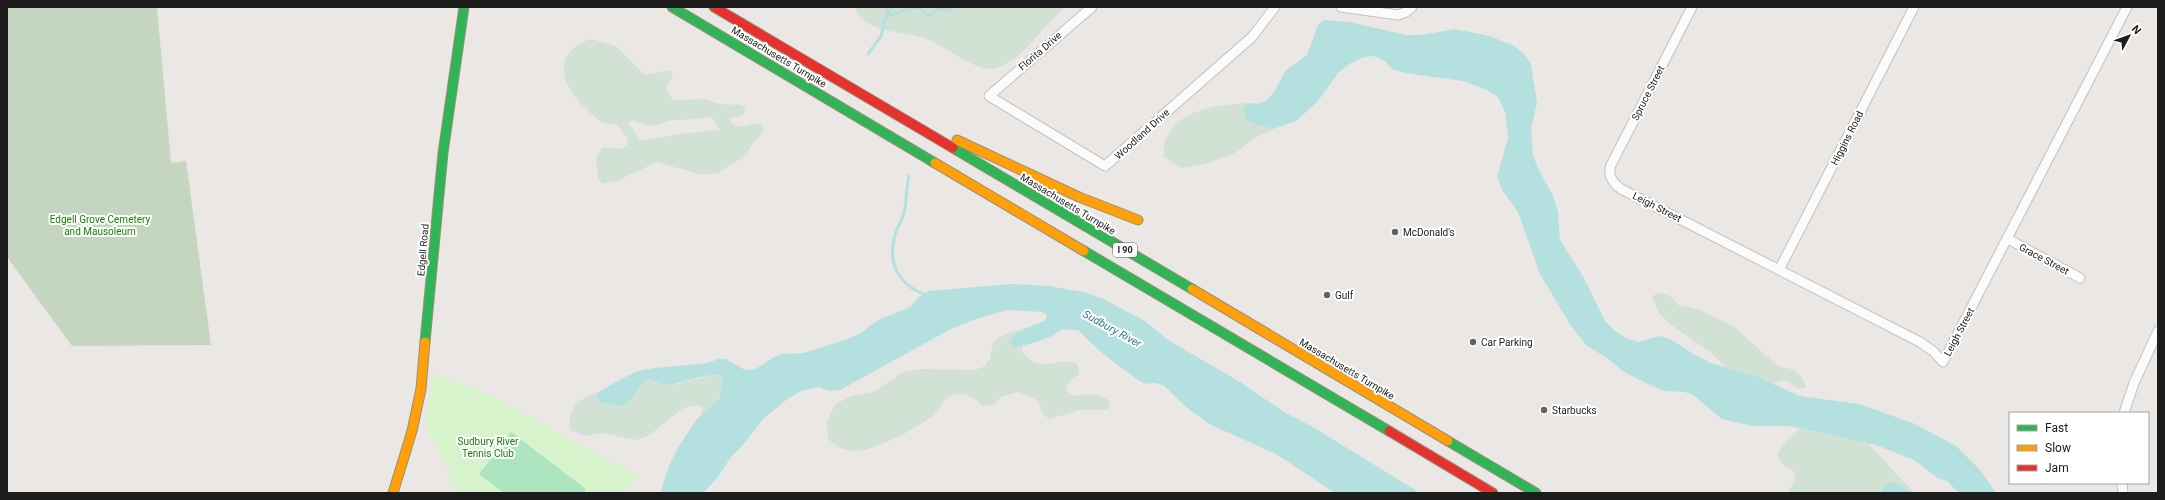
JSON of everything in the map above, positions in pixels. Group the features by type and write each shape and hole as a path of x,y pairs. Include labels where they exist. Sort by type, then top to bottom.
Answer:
{"main road":[{"name":"Edgell Road","path":"393,493 408,449 421,389 443,153 464,7"},
{"name":"Massachusetts Turnpike","path":"672,7 1493,493"},
{"name":"Massachusetts Turnpike","path":"714,7 1536,493"},
{"path":"821,71 962,142 1079,197 1138,220"}],"street":[{"name":"Florita Drive","path":"989,96 1092,7"},
{"name":"Woodland Drive","path":"989,96 1105,166 1252,36 1275,7"},
{"path":"1340,7 1398,15 1406,12 1412,7"},
{"name":"Spruce Street","path":"1611,179 1609,175 1611,165 1692,7"},
{"name":"Higgins Road","path":"1779,270 1914,7"},
{"name":"Leigh Street","path":"1611,179 1622,189 1920,342 1933,351 1943,362 2127,7"},
{"name":"Grace Street","path":"2008,239 2080,278"},
{"path":"2124,412 2134,383 2158,331"}],"green space":[{"name":"Edgell Grove Cemetery and Mausoleum","path":"7,7 157,7 171,163 186,161 211,345 72,346 7,257"},
{"path":"855,7 1066,7 1057,14 1016,58 1006,64 987,69 979,67 936,43 922,37 880,29 873,26 859,16"},
{"path":"591,39 616,46 645,75 669,70 673,73 667,86 667,91 674,100 705,99 719,104 741,105 745,108 745,112 741,116 731,118 730,122 738,126 760,123 765,129 742,158 718,173 702,175 657,162 619,180 603,184 599,180 596,162 597,155 603,148 621,149 627,145 628,139 617,125 604,123 595,118 576,99 570,89 565,79 565,60 570,52 578,45","holes":["706,117 712,118 720,130 679,134 641,141 628,122 633,120 651,126 675,120"]},
{"path":"1248,103 1243,108 1252,123 1273,129 1255,138 1235,153 1205,164 1180,168 1164,157 1165,141 1171,130 1179,121 1200,110 1224,105"},
{"path":"1659,293 1670,296 1678,305 1700,310 1733,326 1778,366 1795,370 1803,379 1806,387 1799,389 1784,380 1772,384 1727,368 1710,352 1671,325 1658,312 1652,296"},
{"path":"1047,315 1078,330 1062,329 1052,336 1023,346 1022,352 1030,360 1037,363 1044,364 1070,362 1078,365 1079,374 1070,381 1066,390 1073,396 1096,395 1105,398 1109,401 1110,408 1103,410 1080,410 1049,419 1042,413 1040,405 1034,398 1018,392 1001,397 995,404 983,406 976,400 961,393 947,399 934,414 924,422 894,439 871,448 849,451 839,447 828,439 827,424 834,405 851,396 874,392 903,372 920,369 975,370 985,366 990,359 993,342 1012,332 1033,326 1046,320"},
{"name":"Sudbury River Tennis Club","path":"434,373 494,397 638,476 625,493 458,493 425,422"},
{"path":"712,375 718,375 723,381 721,392 711,407 702,414 702,408 698,405 683,408 648,436 636,440 601,433 585,436 570,430 572,410 575,405 584,398 598,392 596,397 602,403 608,402 620,406 633,396 642,382 649,379 668,386"},
{"path":"1800,429 1868,443 1914,493 1882,488 1881,493 1787,493 1795,481 1795,472 1783,465 1777,454 1789,438"},
{"path":"511,432 586,489 584,493 504,493 479,474"}],"water":[{"path":"1324,20 1350,22 1406,35 1421,35 1455,29 1490,36 1514,46 1524,54 1531,64 1537,103 1531,128 1533,156 1553,196 1558,212 1560,240 1584,278 1605,321 1615,331 1628,339 1639,342 1659,336 1670,339 1711,363 1758,377 1800,396 1859,404 1915,424 1956,446 1980,470 1996,493 1959,493 1947,481 1938,478 1914,460 1876,445 1789,426 1752,426 1722,419 1693,395 1685,392 1665,391 1652,386 1624,372 1607,358 1587,346 1571,326 1540,274 1518,212 1502,190 1497,177 1508,138 1505,112 1498,97 1487,90 1463,81 1405,73 1392,69 1385,61 1375,56 1364,57 1351,63 1339,72 1318,101 1296,121 1273,129 1252,123 1245,118 1243,108 1248,103 1257,104 1267,100 1275,91 1285,71 1307,55 1318,25"},
{"name":"Sudbury River","path":"1011,284 1049,286 1088,293 1103,299 1145,321 1168,340 1240,382 1284,412 1313,427 1420,493 1335,493 1276,454 1209,424 1185,406 1163,385 1155,383 1145,384 1110,359 1078,330 1063,329 1052,336 1036,342 1015,347 1009,342 1012,337 1021,331 1046,320 1047,315 1042,312 1007,310 973,320 951,329 840,390 828,391 819,387 801,391 786,400 763,419 742,446 731,457 717,478 703,493 660,493 671,461 679,446 697,419 719,399 723,381 719,375 700,377 667,385 648,379 641,384 631,399 622,406 602,403 596,397 598,392 623,378 638,371 655,368 708,363 718,359 726,359 745,370 756,369 772,358 783,354 803,353 859,334 878,320 910,307 919,297 929,291"},
{"path":"1890,482 1900,485 1913,493 1881,493 1882,488"}],"waterway":[{"path":"886,7 888,15 916,7 929,16 938,9 951,10"},
{"path":"868,54 881,36 885,20 892,7"},
{"path":"909,176 905,208 893,245 894,264 902,279 917,291 926,295"}],"traffic: fast":[{"path":"425,342 443,153 464,7"},
{"path":"672,7 935,163"},
{"path":"953,148 1192,289"},
{"path":"1084,251 1389,431"},
{"path":"1448,441 1536,493"}],"traffic: slow":[{"path":"957,140 1079,197 1138,220"},
{"path":"935,163 1084,251"},
{"path":"1192,289 1448,441"},
{"path":"393,493 412,431 421,389 425,342"}],"traffic: jam":[{"path":"714,7 953,148"},
{"path":"1389,431 1493,493"}],"place":[{"name":"McDonald's","path":"1395,232"},
{"name":"Gulf","path":"1327,295"},
{"name":"Car Parking","path":"1473,342"},
{"name":"Starbucks","path":"1544,410"}]}
